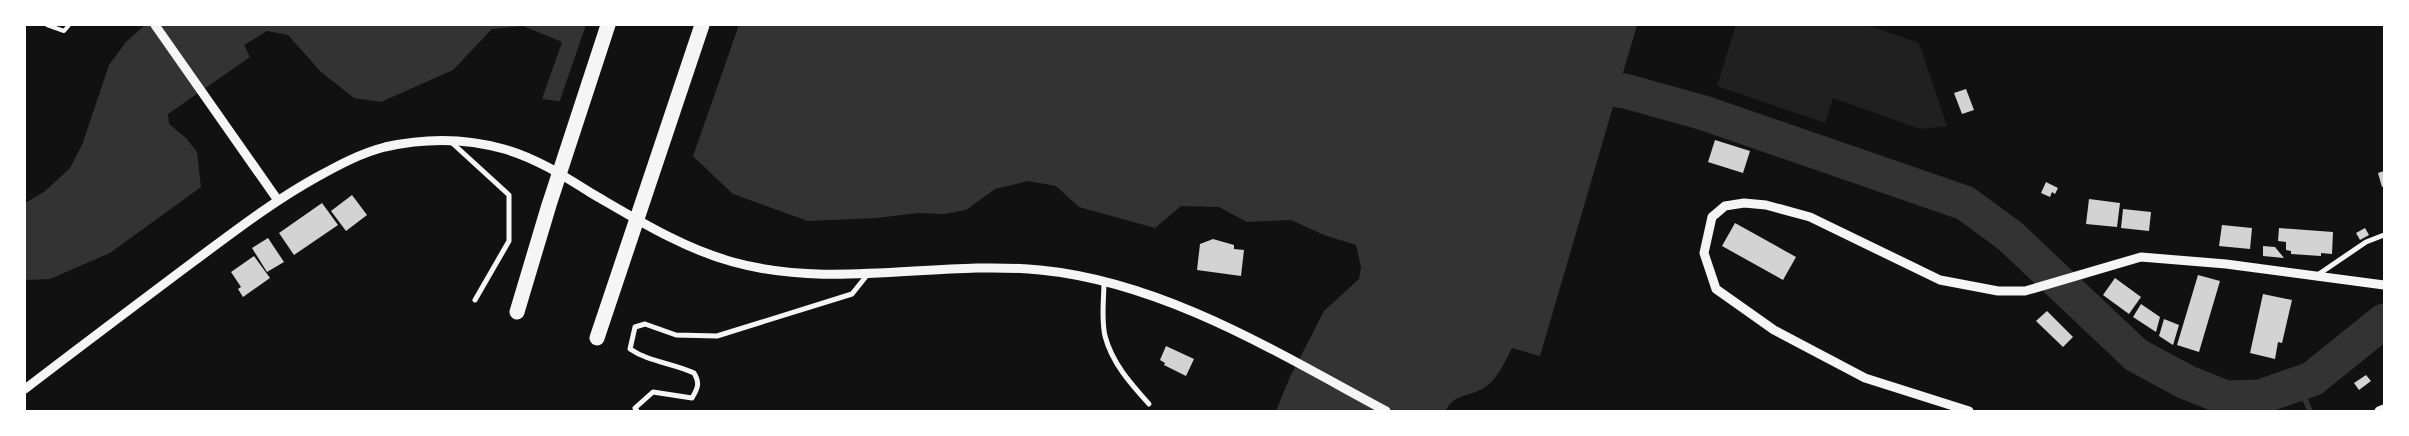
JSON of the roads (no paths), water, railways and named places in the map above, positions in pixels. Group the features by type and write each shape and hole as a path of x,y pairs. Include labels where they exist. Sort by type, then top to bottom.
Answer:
{"highway":[{"path":"517,312 549,205 608,25"},
{"path":"597,338 702,25"}],"street":[{"path":"155,25 228,126 277,199"},
{"path":"449,139 509,194 509,242 474,300"},
{"path":"25,389 277,199 350,158 382,148 418,141 449,139 505,149 544,164 678,242 731,261 769,270 832,276 974,269 1039,270 1104,281 1178,306 1259,342 1386,411"},
{"path":"1968,411 1865,378 1774,330 1716,289 1704,253 1712,217 1725,206 1744,202 1766,205 1810,217 1940,280 1998,291 2025,291 2142,257 2226,264 2384,285"},
{"path":"2316,276 2366,242 2384,235"},
{"path":"637,411 635,408 653,392 692,398 698,388 698,381 694,373 674,364 643,357 630,349 635,327 645,324 676,335 717,336 852,294 869,274"},
{"path":"1104,281 1105,334 1112,356 1130,384 1149,404"},
{"path":"2379,411 2384,409"}],"lane":[{"path":"47,25 64,31 69,25"}],"waterway":[{"path":"1570,84 1625,91 1704,113 1965,203 2010,236 2136,355 2186,382 2226,398 2260,397 2312,379 2384,321"},
{"path":"2298,383 2310,411"}]}
